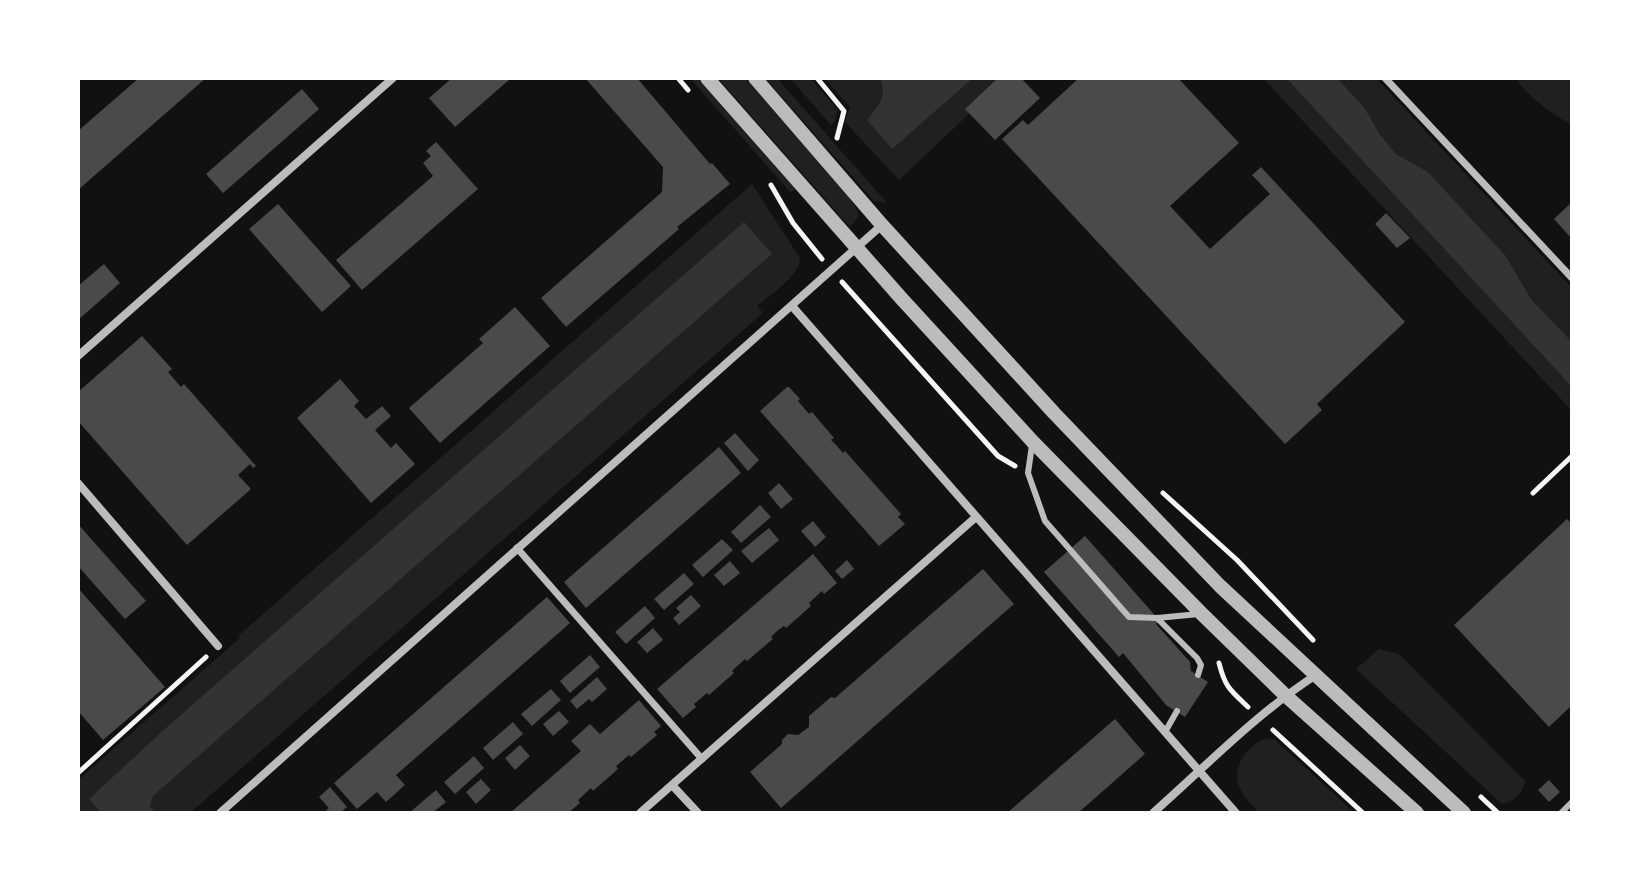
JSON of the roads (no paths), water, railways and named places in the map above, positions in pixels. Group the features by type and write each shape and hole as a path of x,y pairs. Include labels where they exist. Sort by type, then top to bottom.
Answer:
{"street":[{"path":"78,356 393,78"},
{"path":"707,78 1033,442 1285,695 1417,813"},
{"path":"755,78 882,225 1054,413 1209,574 1464,813"},
{"path":"1385,78 1572,278"},
{"path":"220,813 882,225"},
{"path":"792,306 1236,813"},
{"path":"78,483 218,646"},
{"path":"640,813 976,517"},
{"path":"517,548 702,759"},
{"path":"1153,813 1258,716 1316,675"},
{"path":"672,785 698,813"}],"lane":[{"path":"1033,442 1028,473 1045,521 1129,617 1202,614"},
{"path":"1157,618 1197,658 1201,665 1198,675"},
{"path":"1165,732 1177,711"},
{"path":"1561,813 1572,802"}]}
